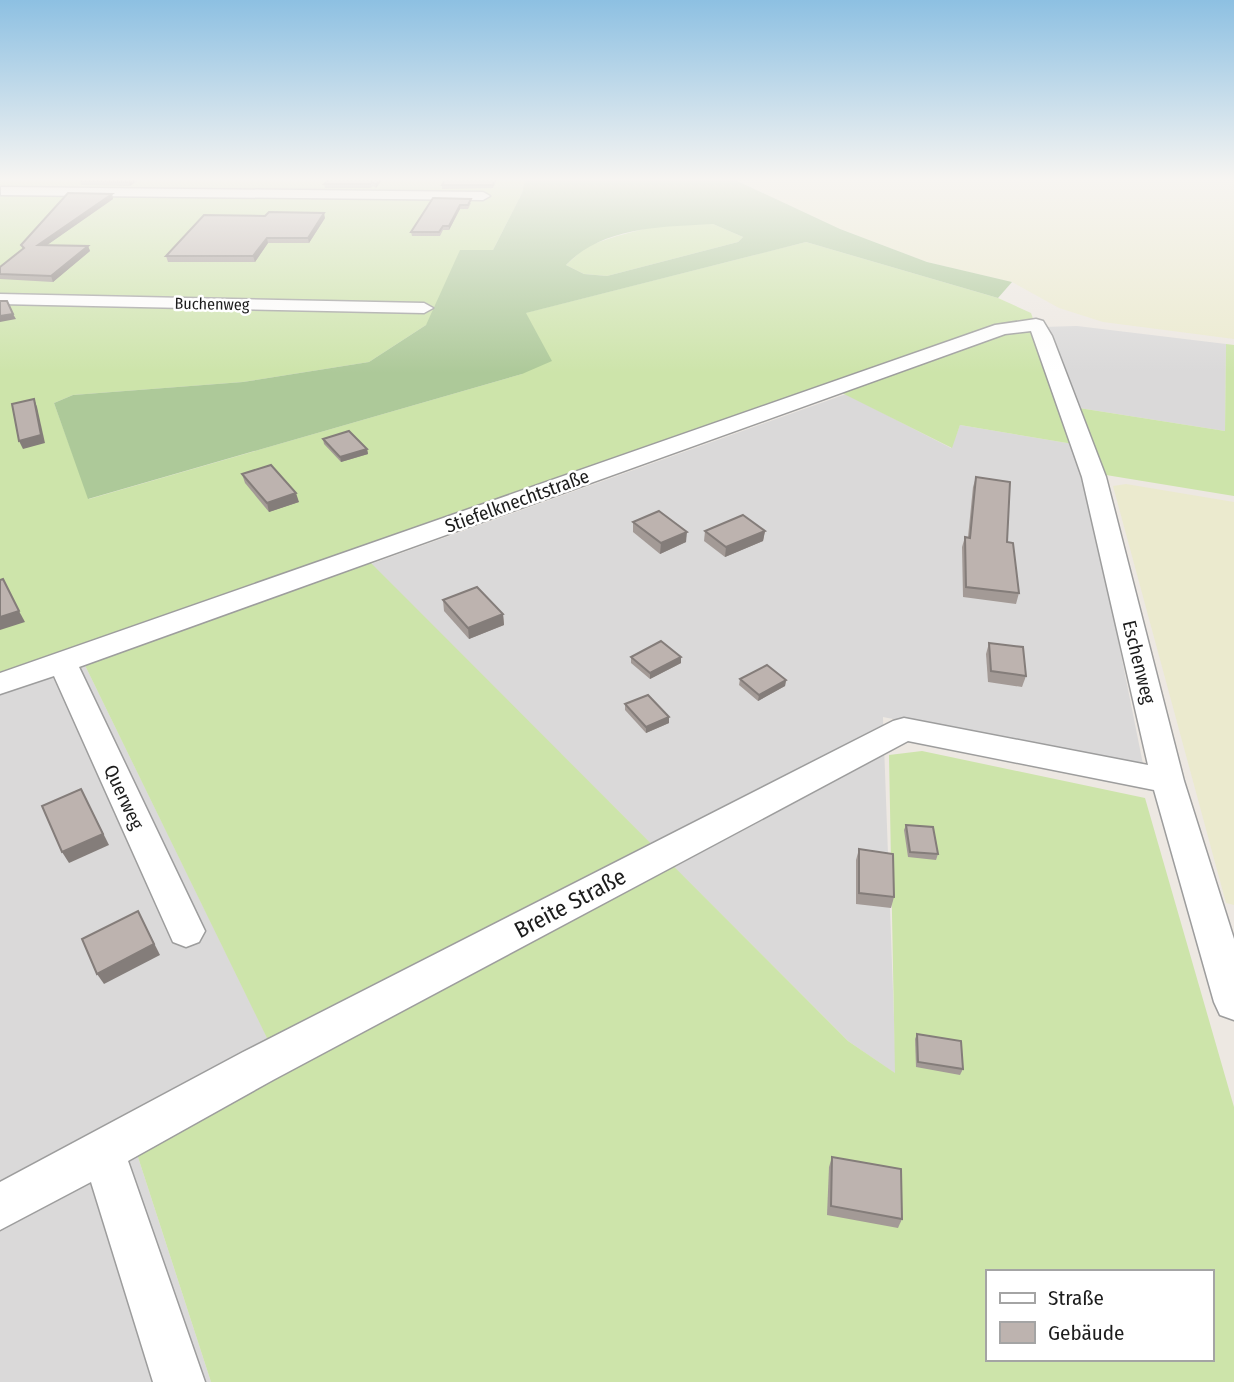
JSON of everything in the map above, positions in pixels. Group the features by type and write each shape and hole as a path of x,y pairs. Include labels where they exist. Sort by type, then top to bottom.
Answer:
{"street":[{"name":"Buchenweg","path":"0,299 424,308"},
{"name":"Stiefelknechtstraße","path":"0,684 1002,329 1036,325"},
{"name":"Eschenweg","path":"1036,325 1043,336 1094,477 1168,781 1234,1002"},
{"name":"Querweg","path":"62,663 186,931"},
{"name":"Breite Straße","path":"0,1207 270,1059 904,729 1168,781"},
{"path":"103,1151 178,1382"}],"shaded area":[{"path":"1077,326 1226,344 1225,431 1079,408 1042,327"},
{"path":"846,394 951,448 960,425 1079,445 1144,769 883,717 896,1074 848,1041 371,564"},
{"path":"77,649 269,1041 125,1117 211,1382 0,1382 0,676"}],"green space":[{"path":"0,244 496,244 426,325 369,362 243,382 73,395 54,403 89,499 522,374 525,313 796,244 815,244 998,298 1031,313 1079,445 960,425 952,448 824,384 358,550 848,1041 895,1073 889,755 922,751 1145,798 1234,1107 1234,1382 211,1382 125,1117 268,1040 77,649 0,676"},
{"path":"496,244 595,244 566,265 584,274 607,276 728,244 796,244 526,313 552,361 522,374 88,499 54,403 73,395 243,382 369,362 426,325 460,250 493,250"},
{"path":"728,244 607,276 584,274 566,265 587,246"},
{"path":"815,244 881,244 927,262 1012,282 998,298"},
{"path":"881,244 1234,244 1234,339 1103,322 1059,308 1012,282 927,262"},
{"path":"1226,344 1234,345 1234,496 1106,475 1079,408 1225,431"},
{"path":"1126,484 1234,502 1234,905 1226,903 1113,486"}],"building":[{"path":"177,244 262,244 253,256 166,256"},
{"path":"21,245 88,246 51,276 0,274 0,267 24,248"},
{"path":"0,301 7,301 13,314 0,316"},
{"path":"34,399 41,435 19,441 12,404"},
{"path":"349,431 367,449 340,457 323,439"},
{"path":"271,465 296,493 267,503 242,474"},
{"path":"976,477 1010,482 1007,542 1013,543 1019,593 966,587 965,537 970,538"},
{"path":"659,511 687,532 661,543 633,522"},
{"path":"743,515 765,531 726,547 705,531"},
{"path":"3,579 19,611 0,617 0,580"},
{"path":"477,587 503,614 468,628 443,600"},
{"path":"661,641 681,657 650,673 631,657"},
{"path":"989,643 1023,647 1026,676 991,671"},
{"path":"767,665 786,680 759,695 740,679"},
{"path":"648,695 669,717 646,727 625,704"},
{"path":"81,789 103,834 62,852 42,806"},
{"path":"906,825 933,827 938,854 910,852"},
{"path":"859,849 893,854 894,897 859,893"},
{"path":"138,911 154,944 97,974 82,939"},
{"path":"917,1034 961,1041 963,1069 918,1062"},
{"path":"832,1157 901,1169 902,1219 831,1206"}]}
